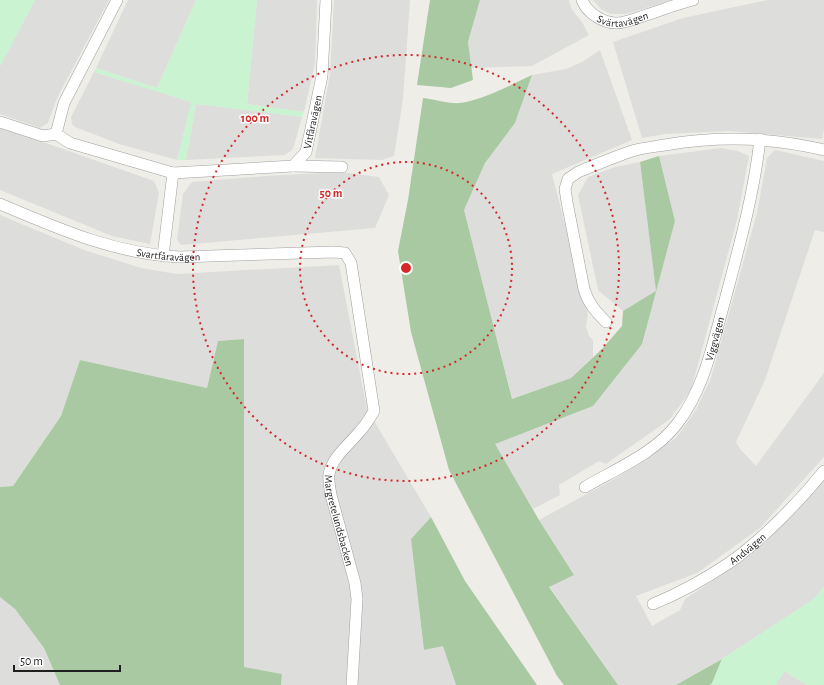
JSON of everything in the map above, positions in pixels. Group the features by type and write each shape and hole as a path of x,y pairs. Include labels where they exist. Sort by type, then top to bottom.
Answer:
{"street":[{"path":"56,134 64,103 116,0"},
{"name":"Vitfåravägen","path":"293,166 306,152 316,108 322,76 326,0"},
{"name":"Svärtavägen","path":"582,0 590,11 599,18 609,22 618,23 693,0"},
{"path":"0,122 43,136 56,134 70,143 173,173 293,166 342,167"},
{"path":"606,322 593,309 587,300 584,289 566,202 565,189 568,179 578,172 630,152 688,141 713,139 760,139 779,141 824,150"},
{"name":"Viggvägen","path":"585,487 651,448 669,433 688,408 704,375 734,267 749,208 758,163 760,139"},
{"path":"163,256 173,173"},
{"name":"Svartfåravägen","path":"0,204 94,242 163,256 180,257 333,252 345,253"},
{"name":"Margretelundsbacken","path":"345,253 350,262 374,411 362,430 338,456 329,473 329,482 355,583 357,600 352,685"},
{"name":"Andvägen","path":"654,604 680,593 729,563 768,530 824,471"}],"shaded area":[{"path":"35,0 109,0 57,98 48,123 40,128 0,114 0,66"},
{"path":"128,0 196,0 157,88 96,68"},
{"path":"257,0 317,0 315,63 304,112 247,104"},
{"path":"334,0 410,0 403,99 394,156 382,160 315,158 330,74"},
{"path":"480,0 569,0 572,10 582,22 589,35 532,66 471,68 468,42"},
{"path":"593,0 672,0 626,14 611,14 601,9"},
{"path":"768,0 824,0 824,129 822,139 729,131 665,134 642,138 613,42 683,18"},
{"path":"600,50 632,140 552,174 588,314 586,327 589,336 593,340 593,357 571,378 512,399 464,210 485,163 515,123 532,75 566,69 582,62"},
{"path":"94,72 192,102 177,160 119,144 75,127 72,124 71,117"},
{"path":"196,104 302,117 293,149 285,155 186,160"},
{"path":"0,127 154,181 159,193 150,244 112,236 0,190"},
{"path":"721,148 738,151 749,156 737,220 691,390 670,419 606,464 599,461 559,485 560,495 533,509 494,444 593,406 656,292 623,311 598,290 578,195 588,177 615,167 640,162 656,290 675,221 659,156"},
{"path":"775,150 824,161 824,232 815,230 765,380 736,442 740,449 756,466 824,373 824,457 760,528 697,573 636,596 652,626 680,610 685,599 735,566 769,539 824,477 824,587 815,598 730,654 676,685 618,685 549,586 574,575 539,520 618,477 676,438 696,410 711,378 757,213 767,158"},
{"path":"341,172 379,177 389,195 375,228 181,245 177,240 183,194 192,182"},
{"path":"0,215 84,250 141,268 177,274 339,265 367,409 431,517 411,539 424,650 443,645 456,685 281,685 282,674 244,667 244,339 218,341 207,388 80,360 61,416 13,486 0,487"},
{"path":"0,597 15,609 44,648 60,685 0,685"},
{"path":"784,671 807,685 776,685"}],"green space":[{"path":"0,0 35,0 0,66"},
{"path":"196,0 257,0 247,104 304,112 302,117 196,104 186,160 177,160 191,102 94,72 96,68 157,88"},
{"path":"430,0 480,0 468,42 473,80 451,88 417,85"},
{"path":"532,75 515,123 485,163 464,210 512,399 571,378 602,349 622,326 623,311 656,291 640,162 659,156 675,221 642,344 593,406 495,444 539,520 574,575 549,587 618,685 564,685 557,676 449,470 411,332 398,251 408,200 423,98 451,103 468,102 496,92"},
{"path":"244,339 244,667 282,674 281,685 60,685 44,648 15,609 0,597 0,487 13,486 61,416 80,360 207,388 218,341"},
{"path":"431,517 465,581 537,685 456,685 443,646 424,650 411,539"},
{"path":"824,587 824,685 807,685 784,671 776,685 710,685 722,659 815,598"},
{"path":"722,659 712,684 676,685"}]}
